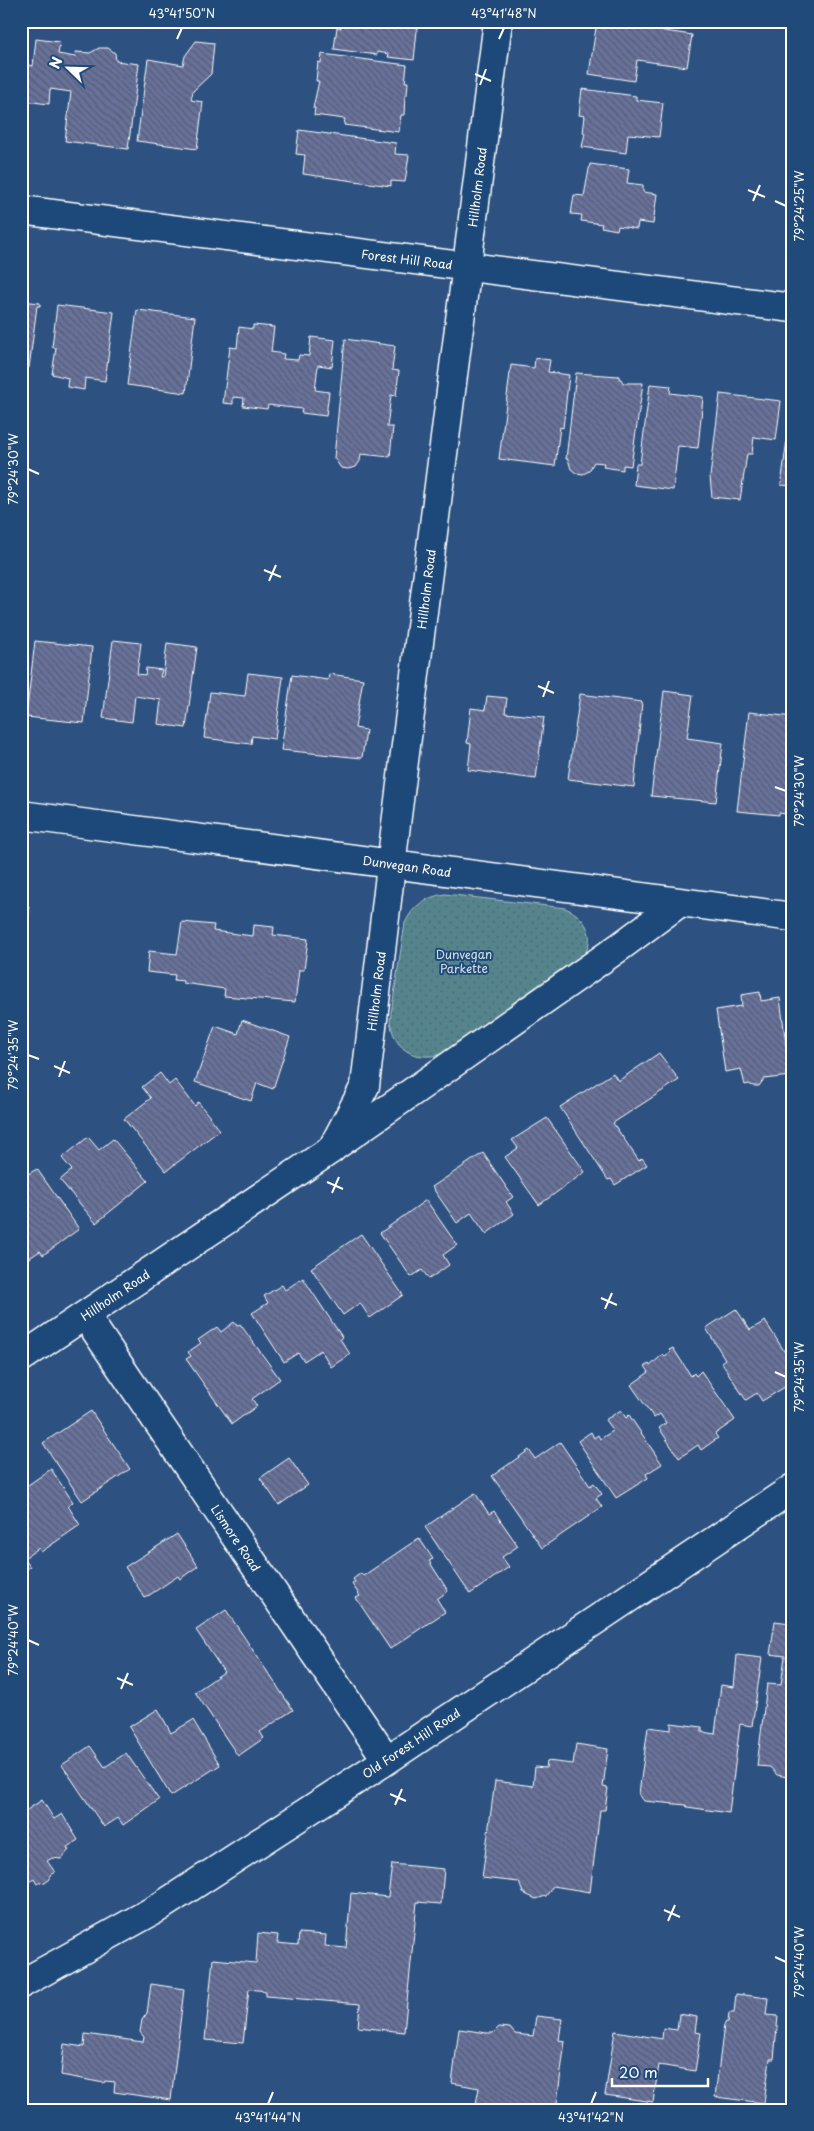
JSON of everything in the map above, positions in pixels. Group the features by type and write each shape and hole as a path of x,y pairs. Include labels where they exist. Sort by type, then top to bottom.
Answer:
{"street":[{"name":"Hillholm Road","path":"332,1149 365,1086 391,864 498,21"},
{"name":"Forest Hill Road","path":"21,210 793,308"},
{"name":"Dunvegan Road","path":"21,815 793,917"},
{"name":"Hillholm Road","path":"21,1358 332,1149 621,946 678,903"},
{"name":"Lismore Road","path":"85,1315 387,1760"},
{"name":"Old Forest Hill Road","path":"21,1984 158,1908 387,1760 793,1488"}],"green space":[{"name":"Dunvegan Parkette","path":"445,894 565,908 574,912 585,924 589,939 588,947 578,962 439,1055 420,1056 412,1054 400,1045 395,1038 390,1020 405,923 420,903 431,897"}],"building":[{"path":"341,21 418,21 414,60 388,57 389,54 377,52 377,55 334,49 337,27 341,28"},
{"path":"597,21 692,35 687,67 637,60 634,81 589,74"},
{"path":"36,39 60,42 58,54 75,57 76,52 90,53 99,48 108,48 115,53 116,61 139,64 128,149 65,141 71,92 50,89 49,104 24,101 28,65 33,66"},
{"path":"196,41 214,43 211,74 193,91 191,100 203,102 197,149 137,141 148,59 183,65 185,56"},
{"path":"322,54 407,65 405,82 408,82 407,95 405,95 404,115 401,115 399,132 344,125 345,119 314,115 315,108 313,108 319,81 316,81 318,62 321,63"},
{"path":"582,89 636,96 636,100 663,103 659,137 628,134 626,153 582,147 585,133 583,133 585,116 579,115"},
{"path":"299,130 396,143 395,154 409,155 405,182 391,181 391,186 303,174 305,155 296,154"},
{"path":"590,164 629,169 627,183 643,185 643,192 657,194 653,224 638,222 637,229 618,226 617,230 601,227 602,224 581,221 582,215 571,214 574,195 584,196"},
{"path":"21,301 40,303 40,306 37,306 29,368 21,367"},
{"path":"57,305 114,312 105,381 85,378 84,390 67,387 68,378 52,374 56,348 52,347"},
{"path":"137,310 195,317 186,393 127,385"},
{"path":"253,325 274,327 271,352 284,354 283,359 298,360 299,355 309,356 311,337 335,340 332,367 318,365 315,390 329,392 326,416 301,413 302,409 268,405 267,409 243,406 244,398 233,397 233,404 223,403 230,347 237,348 239,327 253,329"},
{"path":"345,339 395,346 392,370 399,371 396,396 391,395 387,427 393,427 390,457 361,454 360,461 356,467 348,469 341,468 334,458"},
{"path":"535,358 550,360 548,372 569,375 563,428 560,427 555,466 499,459 511,365 534,368"},
{"path":"576,373 619,376 623,383 643,383 631,466 623,465 623,470 603,467 604,463 594,462 589,471 583,474 576,473 571,469 568,459 566,459"},
{"path":"650,384 671,386 670,393 703,397 698,448 678,446 673,490 634,485 636,464 640,464"},
{"path":"720,394 781,401 776,440 754,437 752,454 747,454 740,500 712,497 710,477"},
{"path":"793,401 793,486 781,485"},
{"path":"21,630 26,630 21,679"},
{"path":"113,640 141,643 137,674 145,675 146,668 162,670 160,677 163,677 167,643 197,647 186,728 158,724 161,700 135,696 132,722 103,718"},
{"path":"35,641 92,647 84,723 26,717"},
{"path":"248,673 283,677 275,739 252,736 251,744 204,738 210,692 245,696"},
{"path":"329,674 363,679 355,728 366,730 362,758 281,750 292,675 328,680"},
{"path":"664,691 693,695 687,738 723,743 716,802 651,796"},
{"path":"580,694 642,702 634,787 568,779"},
{"path":"487,696 507,698 505,713 544,717 536,779 468,770 471,744 467,743 471,708 485,710"},
{"path":"749,712 793,717 793,815 737,811"},
{"path":"21,906 29,907 27,961 24,961 23,999 21,999"},
{"path":"182,922 214,925 213,931 253,936 254,925 274,927 273,935 308,939 304,970 299,970 295,1002 224,996 225,989 183,983 183,981 174,980 175,975 147,972 149,951 177,954"},
{"path":"760,992 761,1001 780,998 790,1076 764,1079 759,1086 753,1086 745,1085 741,1069 725,1072 716,1010 742,1006 741,995"},
{"path":"242,1020 290,1037 273,1089 257,1083 251,1101 195,1082 215,1026 238,1034"},
{"path":"659,1053 679,1080 613,1123 639,1161 642,1158 647,1165 615,1185 611,1179 608,1180 560,1107 613,1073 618,1081"},
{"path":"160,1073 169,1085 175,1080 195,1106 198,1102 220,1130 166,1171 124,1119 151,1098 142,1087"},
{"path":"547,1118 585,1172 539,1205 505,1157 518,1148 512,1140"},
{"path":"88,1137 99,1150 113,1139 148,1181 96,1223 60,1180 72,1170 62,1158"},
{"path":"483,1153 513,1197 506,1202 514,1214 486,1234 471,1213 457,1223 432,1187"},
{"path":"37,1169 79,1229 43,1255 40,1251 28,1259 21,1249 21,1178"},
{"path":"426,1200 457,1245 443,1255 449,1265 429,1279 422,1270 411,1277 380,1233"},
{"path":"361,1234 403,1295 370,1318 360,1303 343,1315 311,1268"},
{"path":"303,1278 342,1337 340,1339 350,1354 331,1367 321,1350 304,1361 298,1353 284,1362 252,1313 268,1303 264,1296 282,1285 285,1290"},
{"path":"736,1309 750,1330 765,1321 793,1365 793,1382 762,1401 757,1393 746,1400 721,1362 725,1359 706,1328"},
{"path":"793,1314 793,1326 787,1318"},
{"path":"234,1322 237,1326 240,1324 280,1379 252,1399 257,1406 232,1424 186,1359 191,1356 188,1352 201,1343 198,1340 217,1327 221,1332"},
{"path":"673,1348 691,1376 694,1373 696,1376 701,1371 735,1420 715,1434 718,1438 701,1450 698,1445 679,1458 659,1428 666,1423 660,1414 654,1418 631,1385 649,1372 645,1366 649,1364 650,1366 663,1354 665,1356 671,1352 669,1350"},
{"path":"621,1410 626,1418 629,1415 662,1464 646,1474 648,1478 616,1498 578,1441 591,1432 594,1438 598,1435 600,1439 613,1431 605,1420"},
{"path":"91,1411 130,1469 82,1501 43,1443"},
{"path":"560,1442 590,1486 594,1483 602,1494 596,1498 602,1507 542,1548 492,1476 529,1450 535,1459"},
{"path":"289,1458 308,1485 279,1505 260,1478"},
{"path":"51,1469 73,1502 68,1506 80,1525 41,1552 39,1548 24,1558 30,1567 21,1572 21,1490"},
{"path":"475,1493 489,1514 494,1511 518,1546 502,1557 509,1567 470,1594 425,1527"},
{"path":"177,1534 198,1566 180,1579 178,1576 145,1598 125,1567"},
{"path":"419,1538 433,1559 429,1561 448,1591 437,1599 445,1612 390,1649 356,1598 360,1596 352,1584 355,1582 353,1579 361,1573 363,1576"},
{"path":"226,1610 293,1710 260,1732 264,1738 238,1756 195,1692 224,1672 196,1630"},
{"path":"793,1620 793,1773 788,1777 777,1775 770,1767 757,1766 767,1684 781,1685 785,1656 770,1654 775,1621 790,1623"},
{"path":"737,1655 762,1658 752,1726 740,1724 729,1813 687,1807 686,1805 644,1801 639,1794 648,1727 671,1730 671,1723 702,1727 702,1732 715,1734 721,1685 734,1687"},
{"path":"158,1709 171,1733 193,1720 220,1765 171,1796 129,1727"},
{"path":"576,1744 608,1749 603,1787 608,1788 605,1810 600,1810 590,1892 553,1886 546,1896 536,1899 523,1893 519,1882 482,1878 495,1781 533,1786 535,1767 546,1768 547,1761 573,1764"},
{"path":"90,1746 105,1767 126,1753 159,1800 123,1825 118,1818 104,1827 62,1765"},
{"path":"42,1800 54,1819 62,1814 78,1840 67,1847 69,1850 61,1859 52,1858 47,1861 55,1872 50,1875 50,1879 45,1883 40,1882 37,1884 34,1879 21,1888 21,1809 24,1812"},
{"path":"392,1864 444,1869 441,1904 417,1902 404,2032 358,2027 360,2004 266,1996 266,1991 249,1989 243,2043 205,2040 213,1959 256,1963 258,1933 278,1935 277,1943 298,1945 299,1933 326,1935 325,1946 346,1948 351,1893 388,1897"},
{"path":"151,1984 184,1989 171,2100 114,2092 115,2082 105,2081 104,2083 61,2075 64,2044 84,2047 85,2034 143,2042 144,2037 140,2032 142,2020 147,2013"},
{"path":"736,1994 768,1998 766,2015 778,2016 774,2059 770,2059 764,2103 715,2097 724,2025 728,2022 729,2013 734,2013"},
{"path":"679,2014 697,2017 695,2032 701,2033 695,2071 659,2065 653,2102 605,2095 615,2031 662,2039 663,2028 677,2030"},
{"path":"536,2016 562,2019 559,2040 565,2041 556,2110 505,2110 505,2108 476,2104 479,2088 452,2083 459,2029 493,2033 499,2027 510,2028 515,2034 533,2036"}]}
